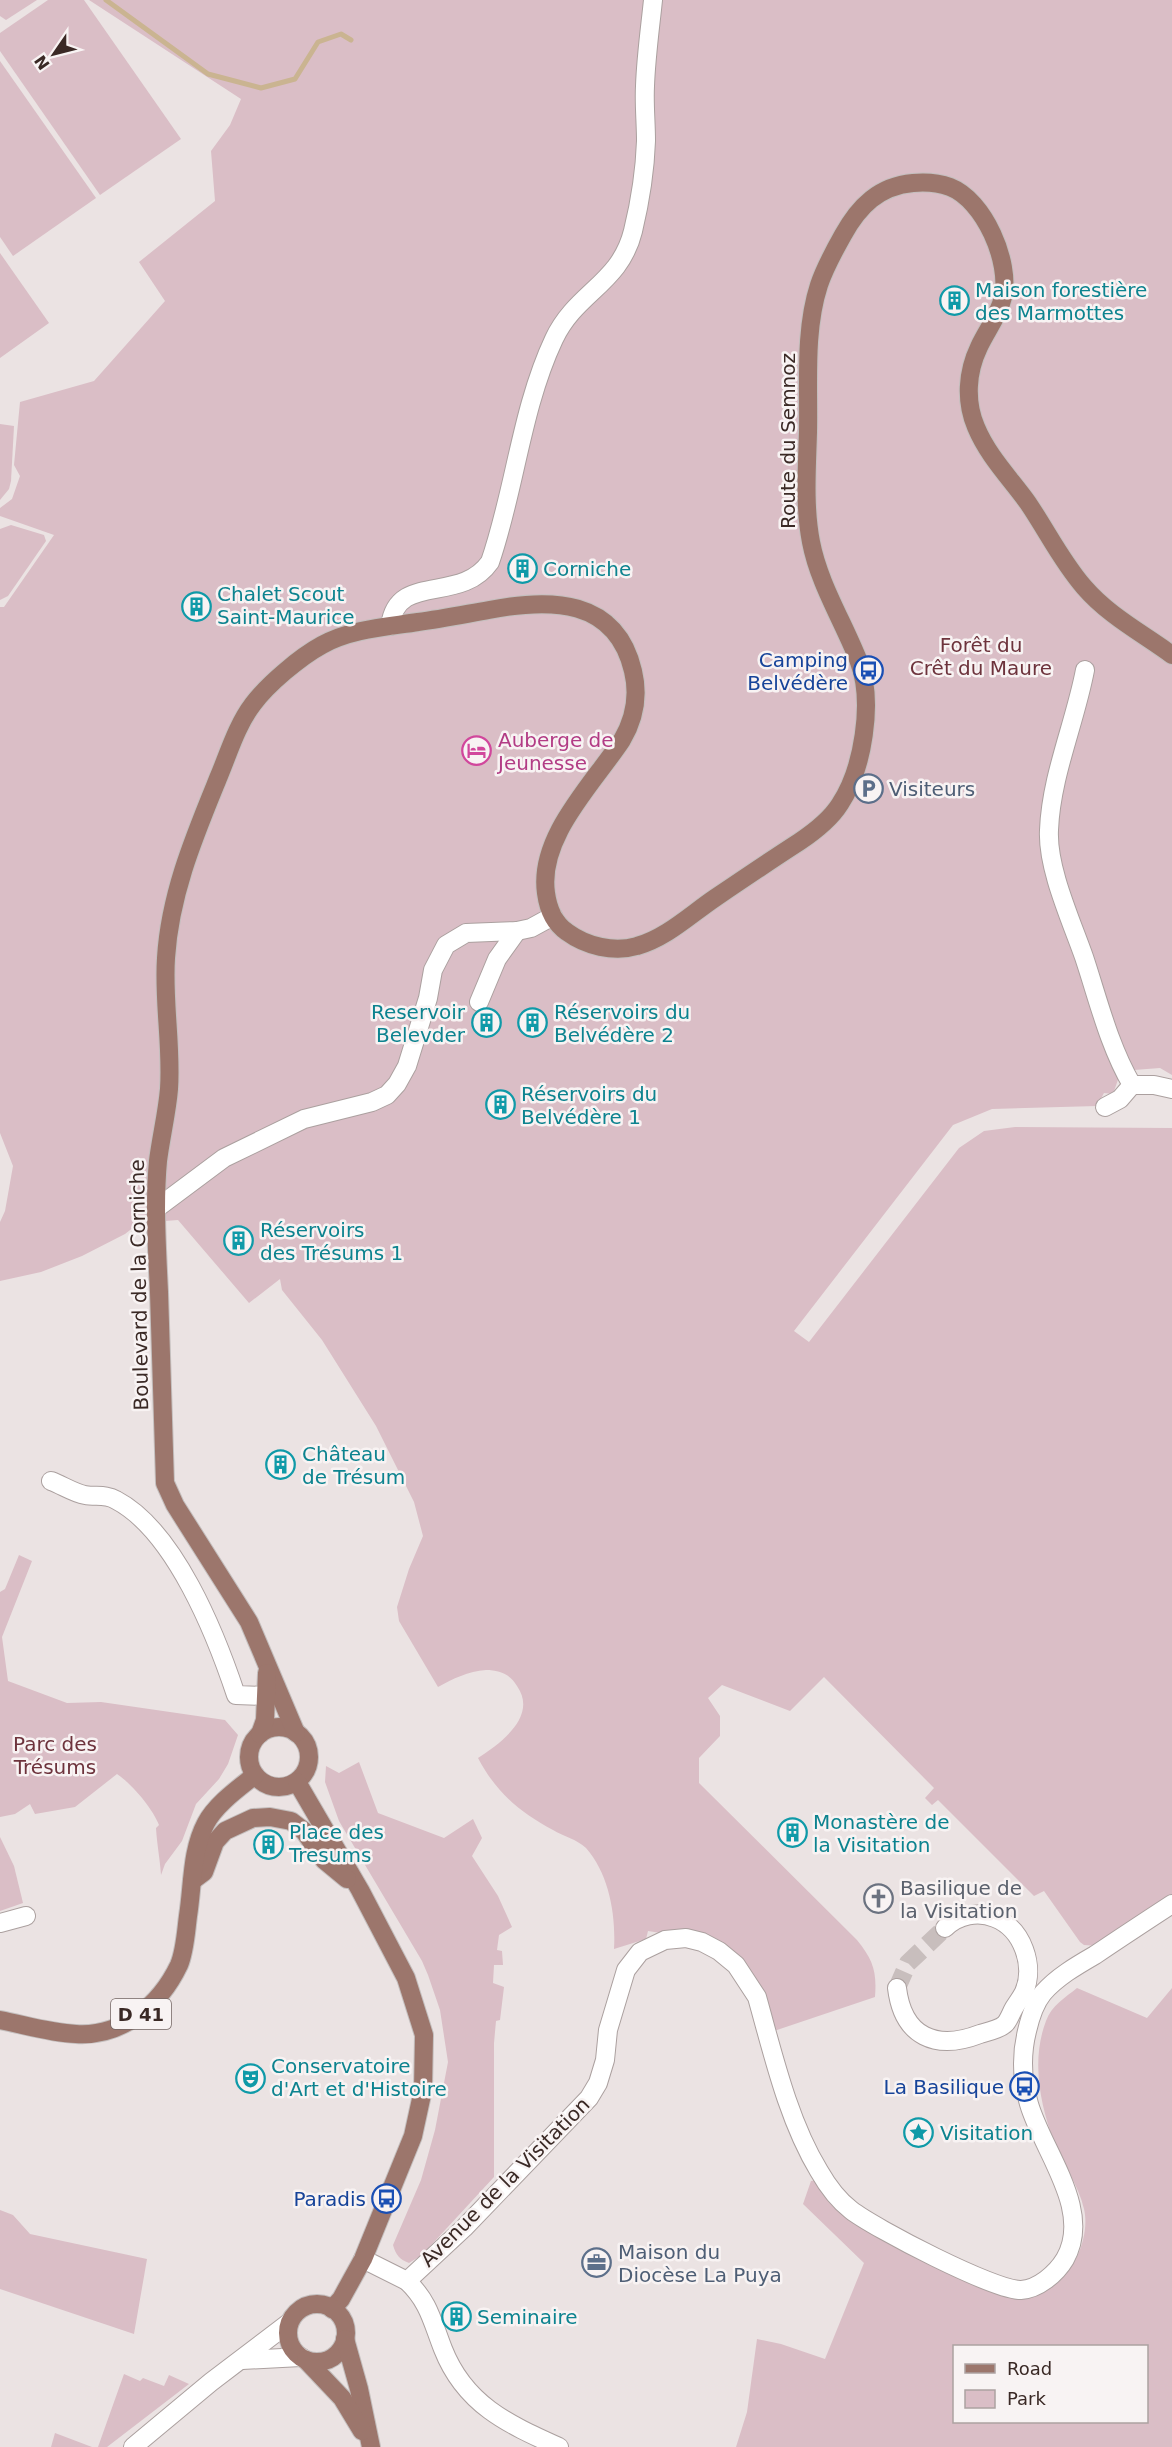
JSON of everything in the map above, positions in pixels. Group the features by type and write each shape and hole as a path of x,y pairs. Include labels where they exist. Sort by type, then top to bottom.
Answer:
{"main road":[{"name":"Route du Semnoz","path":"390,626 539,602 561,604 595,615 609,625 620,640 629,658 634,676 636,709 622,740 564,822 551,846 545,870 545,887 553,916 571,936 596,946 624,949 641,945 676,926 807,836 831,816 850,785 861,752 865,713 864,683 859,663 812,546 807,508 811,323 819,283 830,257 861,207 888,188 920,182 950,187 974,206 986,224 999,254 1004,281 1003,297 995,320 979,347 970,372 968,394 974,424 990,454 1042,524 1083,586 1097,601 1127,625 1172,655"},
{"name":"Boulevard de la Corniche","path":"297,1733 249,1622 175,1504 165,1483 157,1208 158,1162 169,1090 166,956 179,876 237,732 250,707 263,692 322,645 359,632 390,626"},
{"name":"Boulevard de la Corniche","path":"260,1734 265,1720 268,1668"},
{"path":"278,1727 288,1728 297,1733 305,1741 309,1752 309,1763 305,1774 297,1782 286,1787 274,1787 264,1783 255,1775 249,1761 249,1754 255,1739 260,1734 278,1727"},
{"name":"D 41","path":"0,2020 77,2035 116,2030 138,2016 162,1994 179,1964 195,1852 207,1821 228,1798 255,1775"},
{"path":"297,1782 360,1890 406,1978 424,2035 423,2090 413,2136 363,2259 341,2299 332,2309"},
{"path":"192,1881 204,1872 214,1842 225,1831 253,1818 270,1817 291,1821 304,1831 324,1860 360,1890"},
{"path":"313,2304 332,2309 341,2317 371,2447 355,2416 321,2374 294,2351 290,2342 288,2334 290,2322 296,2313 313,2304"},
{"path":"304,2358 322,2362 330,2359 337,2354 345,2339"}],"street":[{"path":"390,626 396,605 404,598 424,590 456,586 473,580 483,573 490,562 541,371 554,339 566,318 579,302 612,274 623,260 632,232 642,179 646,142 645,86 653,0"},
{"path":"1085,670 1052,801 1048,841 1054,869 1096,994 1123,1071 1132,1085"},
{"path":"157,1208 225,1158 303,1119 372,1102 387,1095 397,1084 407,1066 428,998 434,970 446,945 466,933 517,932 531,928 553,916"},
{"path":"479,1002 497,959 517,932"},
{"path":"1105,1107 1120,1099 1132,1085 1154,1085 1172,1089"},
{"path":"51,1481 85,1495 103,1495 116,1500 152,1528 174,1555 221,1651 236,1695 266,1696"},
{"name":"Avenue de la Visitation","path":"363,2259 407,2281 464,2228 589,2098 598,2082 608,2030 626,1970 640,1952 665,1940 686,1938 719,1951 736,1965 757,1998 799,2133 818,2170 839,2198 851,2210 876,2226 973,2276 1004,2288 1021,2290 1032,2288 1045,2280 1064,2260 1073,2243 1074,2221 1071,2206 1036,2124 1025,2087 1023,2070 1025,2041 1030,2016 1041,1995 1058,1978 1172,1904"},
{"path":"897,1988 901,2010 915,2031 927,2038 947,2043 969,2038 1004,2025 1024,1991 1028,1963 1024,1948 1004,1922 991,1917 966,1915 951,1922 945,1928"},
{"path":"0,1923 26,1916"},
{"path":"407,2281 421,2295 430,2312 451,2366 461,2384 494,2415 559,2447"},
{"path":"133,2447 211,2382 290,2322"},
{"path":"242,2360 304,2358"}],"green space":[{"path":"0,0 37,0 6,20 0,16"},
{"path":"48,0 84,0 181,139 100,195 0,51 0,33"},
{"name":"Forêt du Crêt du Maure","path":"89,0 1172,0 1172,1075 1160,1068 1121,1071 1113,1094 1104,1093 1097,1106 992,1109 953,1125 794,1331 809,1342 959,1148 984,1131 1015,1127 1172,1128 1172,1897 1099,1946 1084,1945 1080,1942 1044,1891 1034,1896 938,1800 932,1805 925,1798 934,1788 824,1677 790,1711 722,1685 708,1698 720,1716 720,1736 699,1758 699,1783 857,1940 873,1966 875,1997 774,2031 741,1960 661,1933 648,1931 646,1939 614,1949 614,1923 609,1895 594,1858 583,1845 541,1823 519,1808 501,1791 478,1758 506,1737 520,1718 523,1708 522,1697 517,1686 511,1678 504,1674 486,1670 455,1678 438,1687 399,1621 397,1607 423,1536 414,1502 376,1426 322,1340 282,1290 280,1279 249,1303 178,1220 139,1223 125,1234 82,1256 41,1272 0,1281 0,1222 5,1211 13,1166 0,1133 0,607 4,607 54,535 0,516 0,508 12,499 20,476 14,465 20,402 94,381 165,301 139,262 215,201 211,151 230,125 241,99"},
{"path":"0,61 96,198 13,256 0,237"},
{"path":"0,253 49,323 0,358"},
{"path":"0,424 14,426 11,481 9,489 0,500"},
{"path":"11,525 44,535 46,541 8,596 0,600 0,529"},
{"name":"Parc des Trésums","path":"19,1555 32,1561 2,1637 8,1681 67,1703 101,1702 225,1720 238,1735 228,1764 219,1779 196,1804 182,1841 165,1864 161,1875 156,1828 159,1825 141,1797 117,1774 75,1807 35,1814 30,1804 15,1814 0,1817 0,1592 5,1589"},
{"path":"359,1762 378,1813 444,1838 473,1819 482,1838 472,1856 498,1896 512,1927 499,1935 497,1950 502,1951 503,1965 494,1965 493,1983 504,1987 500,2020 496,2021 494,2043 494,2177 422,2255 409,2263 398,2256 393,2245 421,2180 435,2130 448,2062 440,2010 422,1961 339,1821 325,1782 326,1766 339,1773"},
{"path":"0,1837 14,1866 23,1903 0,1911"},
{"path":"1077,1988 1147,2018 1172,1988 1172,2447 736,2447 747,2412 757,2339 781,2344 825,2359 864,2263 803,2204 811,2181 819,2180 859,2220 1036,2295 1056,2284 1070,2269 1083,2240 1084,2209 1049,2127 1041,2097 1038,2066 1041,2036 1046,2021 1055,2006"},
{"path":"0,2210 13,2215 30,2234 147,2259 134,2334 0,2289"},
{"path":"124,2374 140,2381 143,2378 164,2386 169,2375 189,2384 107,2447 98,2447"},
{"path":"55,2433 92,2447 51,2447"}],"waterway":[{"path":"106,0 208,74 261,88 295,79 318,42 341,34 351,40"}],"tunnel":[{"path":"897,1988 908,1963 945,1928"}],"place":[{"name":"Maison forestière des Marmottes","path":"954,301"},
{"name":"Corniche","path":"522,569"},
{"name":"Chalet Scout Saint-Maurice","path":"196,606"},
{"name":"Camping Belvédère","path":"869,671"},
{"name":"Auberge de Jeunesse","path":"477,751"},
{"name":"Visiteurs","path":"868,789"},
{"name":"Reservoir Belevder","path":"486,1023"},
{"name":"Réservoirs du Belvédère 2","path":"533,1023"},
{"name":"Réservoirs du Belvédère 1","path":"500,1105"},
{"name":"Réservoirs des Trésums 1","path":"239,1241"},
{"name":"Château de Trésum","path":"281,1465"},
{"name":"Monastère de la Visitation","path":"792,1833"},
{"name":"Place des Tresums","path":"268,1844"},
{"name":"Basilique de la Visitation","path":"879,1899"},
{"name":"Conservatoire d'Art et d'Histoire","path":"250,2078"},
{"name":"La Basilique","path":"1025,2087"},
{"name":"Visitation","path":"919,2133"},
{"name":"Paradis","path":"387,2199"},
{"name":"Maison du Diocèse La Puya","path":"597,2263"},
{"name":"Seminaire","path":"456,2317"}]}
